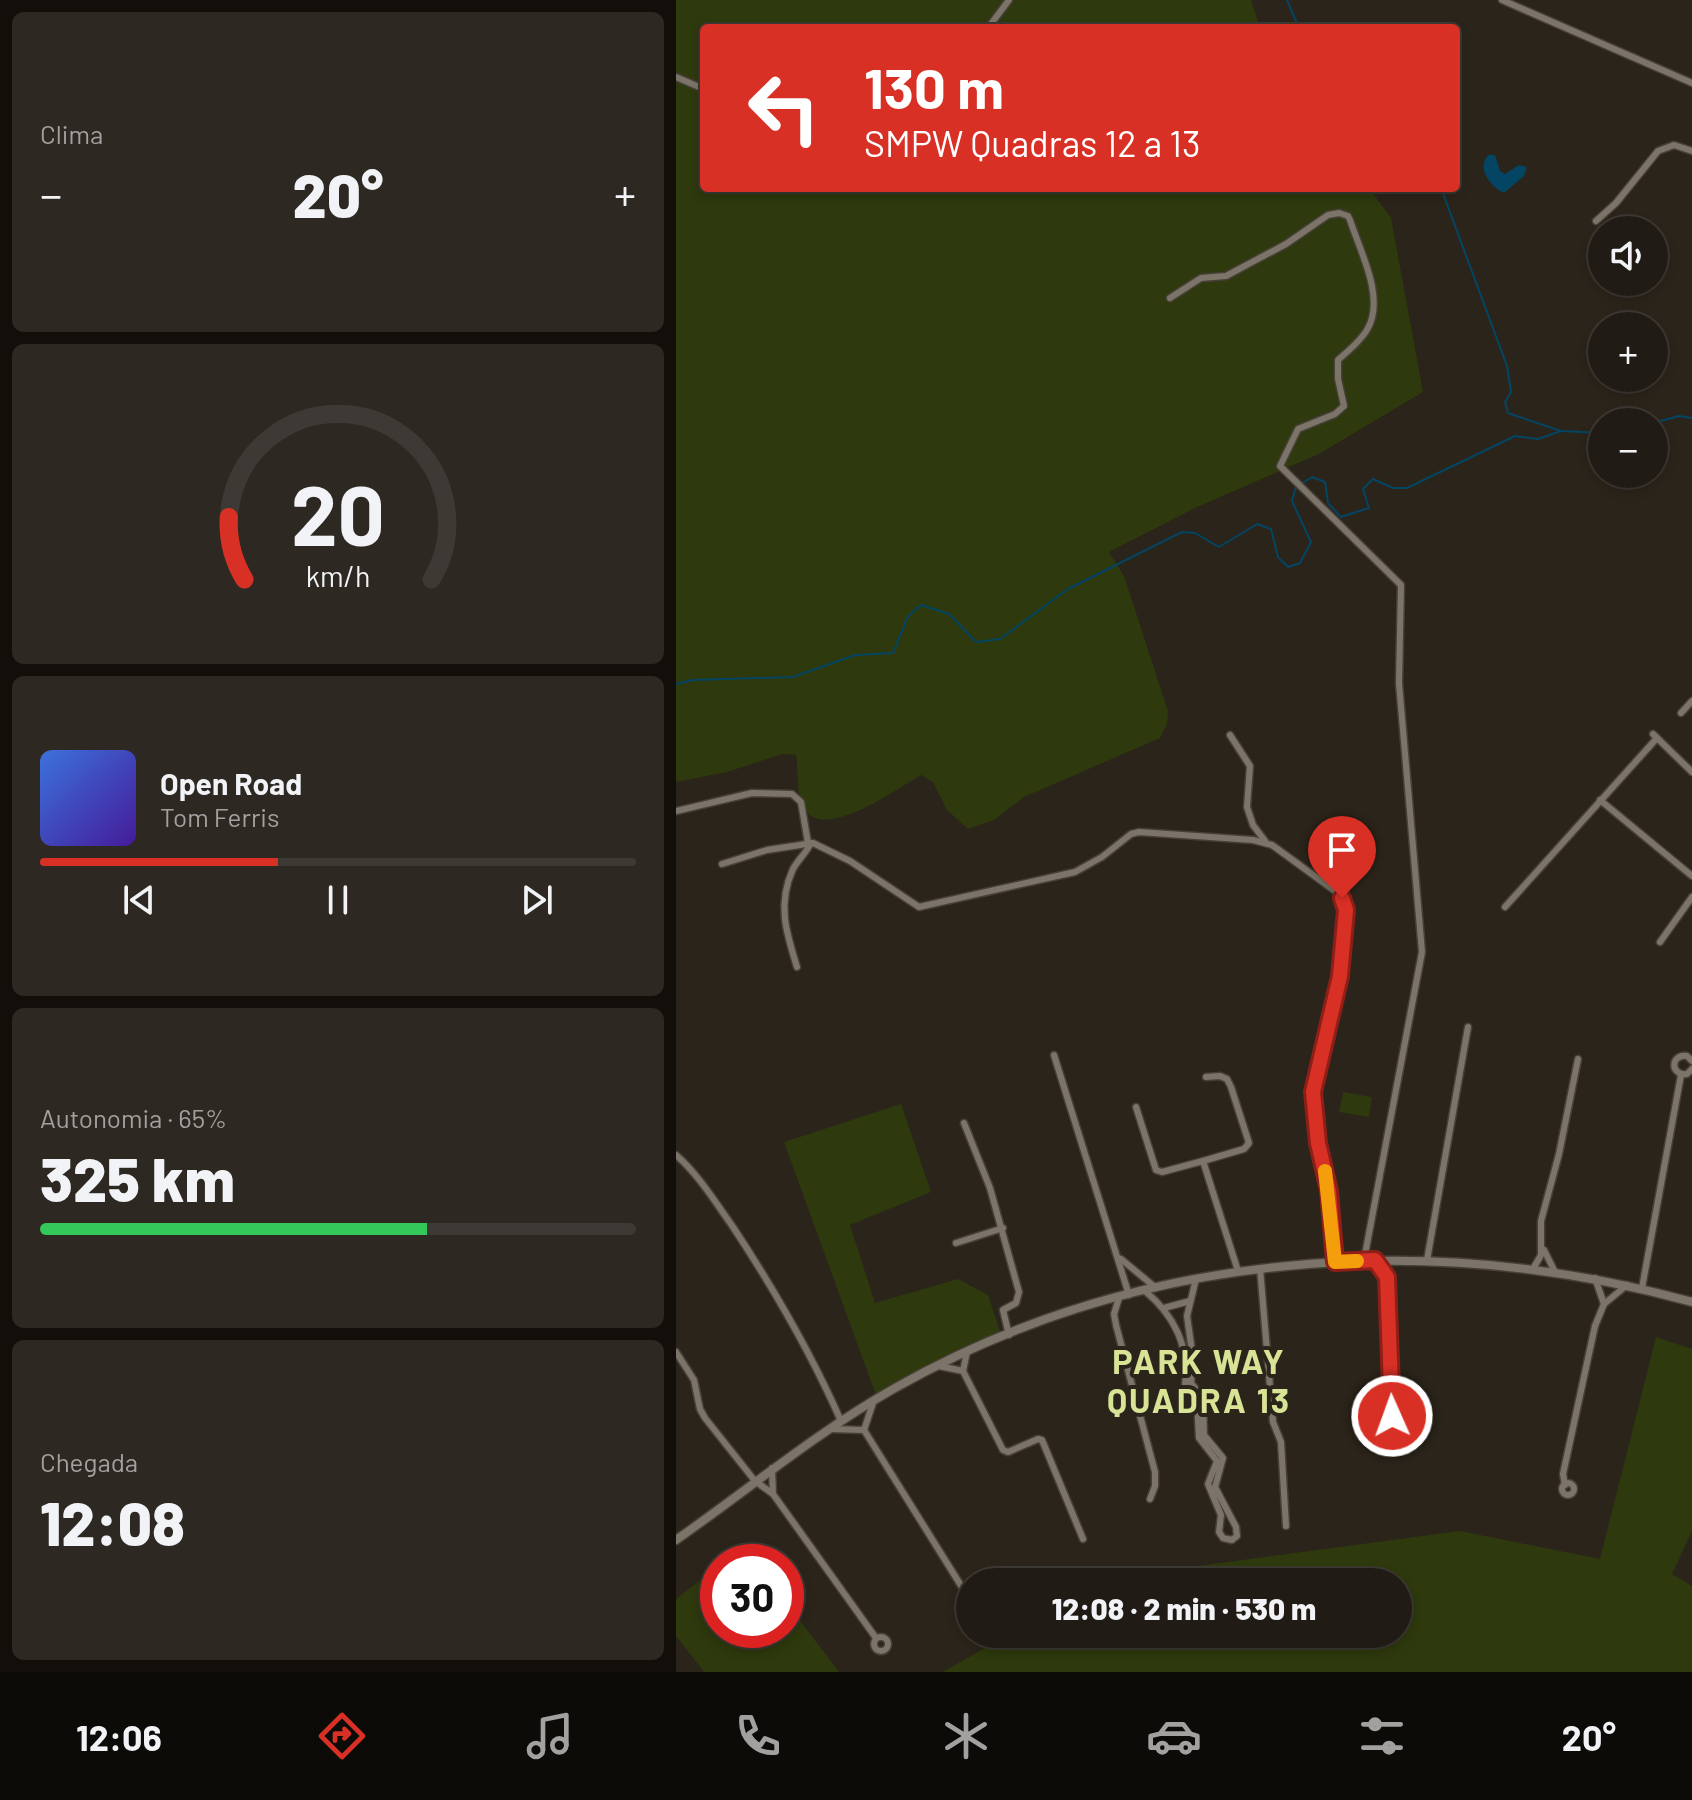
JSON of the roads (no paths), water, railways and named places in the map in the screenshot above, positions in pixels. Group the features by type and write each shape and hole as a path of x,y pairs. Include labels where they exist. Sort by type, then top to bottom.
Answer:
{"street":[{"path":"991,24 1009,0"},
{"path":"1502,0 1692,83"},
{"path":"676,77 700,87"},
{"path":"1602,216 1658,151 1674,145 1692,151"},
{"path":"1170,298 1201,278 1226,276 1286,244 1328,215 1339,213 1348,216 1372,288 1375,308 1368,329 1338,360 1344,406 1335,414 1298,429 1280,466 1401,585 1399,683 1421,961 1364,1260"},
{"path":"1681,713 1692,701"},
{"path":"1230,735 1250,766 1247,807 1253,825 1265,841 1338,893 1346,906 1340,976 1313,1092 1318,1143 1329,1191 1335,1262"},
{"path":"1505,907 1655,736 1692,772"},
{"path":"676,811 752,793 792,794 801,802 810,843 792,872 783,899 784,925 797,967"},
{"path":"1600,800 1692,876"},
{"path":"722,864 767,850 810,843 850,861 919,907 1075,872 1135,833 1265,841"},
{"path":"1660,942 1692,897"},
{"path":"1427,1260 1468,1027"},
{"path":"1054,1055 1129,1295"},
{"path":"1681,1075 1674,1068 1676,1059 1684,1055 1692,1061"},
{"path":"1555,1272 1543,1246 1541,1221 1559,1154 1578,1059"},
{"path":"1681,1075 1692,1069"},
{"path":"1642,1288 1681,1075"},
{"path":"1136,1107 1156,1170 1162,1172 1244,1149 1249,1143 1230,1083 1220,1076 1206,1077"},
{"path":"964,1123 1003,1228 1020,1295 1016,1303 1003,1310 1009,1335"},
{"path":"676,1154 721,1209 779,1300 817,1367 841,1421"},
{"path":"1203,1161 1238,1271"},
{"path":"956,1243 1003,1228"},
{"path":"1533,1269 1543,1246"},
{"path":"1119,1256 1156,1288"},
{"path":"678,1536 841,1421 937,1366 1009,1335 1156,1288 1260,1268 1364,1260 1427,1260 1595,1278 1692,1302"},
{"path":"1375,1260 1387,1277 1392,1416"},
{"path":"1387,1277 1403,1260"},
{"path":"1260,1268 1273,1422 1281,1442 1284,1470 1282,1487 1286,1526"},
{"path":"1126,1282 1129,1275 1138,1274"},
{"path":"1595,1278 1604,1304"},
{"path":"1144,1291 1171,1317 1180,1339 1187,1370 1185,1385 1197,1400 1199,1438 1217,1461 1208,1486 1221,1515 1219,1532 1223,1538 1232,1540 1237,1536 1236,1527 1215,1486 1223,1458 1204,1435 1203,1398 1191,1383 1193,1363 1187,1322 1196,1279"},
{"path":"1565,1485 1563,1474 1595,1326 1604,1304 1627,1285"},
{"path":"1119,1298 1114,1314 1155,1472 1155,1486 1150,1499"},
{"path":"1164,1308 1190,1301"},
{"path":"1099,1304 1114,1314"},
{"path":"676,1352 694,1380 702,1413 755,1481 773,1494 876,1638"},
{"path":"967,1352 963,1371 1003,1450 1008,1452 1042,1440 1083,1539"},
{"path":"937,1366 963,1371"},
{"path":"864,1430 874,1400"},
{"path":"830,1429 864,1430"},
{"path":"864,1430 956,1578"},
{"path":"772,1468 773,1494"}],"water":[{"path":"1488,155 1495,155 1500,171 1505,174 1519,165 1527,167 1524,176 1504,193 1490,182 1484,172"}],"waterway":[{"path":"1287,0 1297,24"},
{"path":"1442,192 1507,366 1511,392 1505,402 1508,413 1561,431 1588,432"},
{"path":"1668,419 1679,416 1692,418"},
{"path":"1301,484 1312,477 1325,482 1328,503 1341,517 1369,508 1363,489 1373,479 1393,488 1407,488 1515,436 1538,439 1561,431"},
{"path":"676,684 692,680 793,677 855,655 893,653 908,616 921,605 949,614 976,642 1000,639 1068,589 1182,532 1195,533 1219,547 1257,524 1271,529 1278,557 1288,567 1300,563 1311,542 1292,501 1296,487"}],"district":[{"name":"PARK WAY QUADRA 13","path":"1199,1380"}]}
